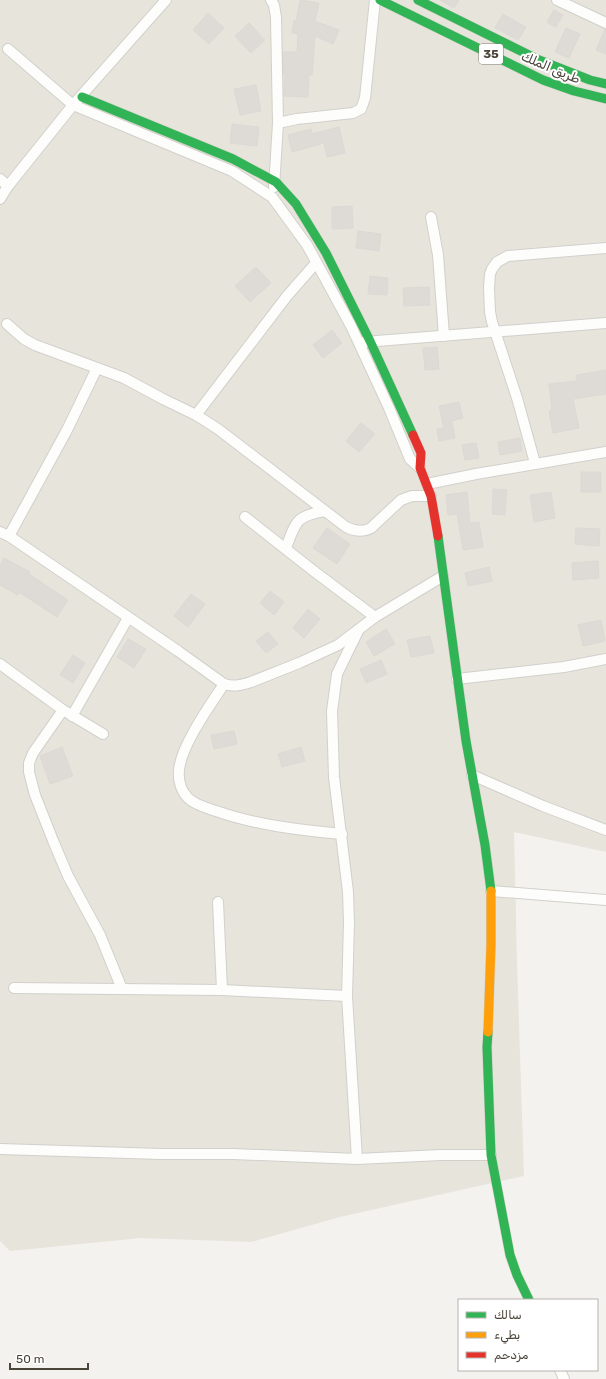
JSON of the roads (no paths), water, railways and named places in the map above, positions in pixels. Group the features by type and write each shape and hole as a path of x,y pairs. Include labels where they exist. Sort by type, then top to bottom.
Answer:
{"street":[{"path":"0,199 8,186 73,105 82,97 166,0"},
{"path":"271,0 274,5 276,17 278,123 276,182 272,197"},
{"path":"278,123 297,119 352,113 357,112 361,108 365,98 375,0"},
{"name":"طريق الملك","path":"380,0 529,73 582,94 606,99"},
{"name":"طريق الملك","path":"418,0 539,60 590,80 606,84"},
{"path":"557,0 606,23"},
{"path":"8,49 73,105 233,159 276,182 296,204 326,253 370,342 421,453 420,468"},
{"path":"82,97 232,171 272,197 307,245 358,342 390,408 410,459 420,468 427,484 437,527 466,741 485,845 491,891 491,944 487,1047 491,1155 509,1249 517,1275 529,1299"},
{"path":"0,179 8,186"},
{"path":"431,217 438,255 444,336"},
{"path":"535,464 518,398 490,312 490,274 497,262 508,256 606,248"},
{"path":"196,415 287,296 316,263"},
{"path":"7,324 24,339 34,345 124,378 196,415 218,429 346,527 353,530 367,530 401,500 412,496 431,496"},
{"path":"358,342 606,324"},
{"path":"97,368 67,430 5,534 178,651 224,684 230,686 241,685 280,671 329,650 376,617 444,576"},
{"path":"427,484 606,452"},
{"path":"286,548 294,527 301,518 308,514 325,511"},
{"path":"245,517 315,572 376,617"},
{"path":"122,989 100,936 68,876 54,843 36,795 29,772 29,763 33,753 67,713 128,618"},
{"path":"357,1159 347,996 349,923 348,892 334,777 332,711 337,674 358,631"},
{"path":"457,679 557,668 606,658"},
{"path":"0,664 67,713 103,734"},
{"path":"224,684 184,750 180,763 179,780 183,791 188,798 195,803 229,816 263,824 342,834"},
{"path":"472,775 543,806 606,830"},
{"path":"491,891 606,900"},
{"path":"218,902 222,990"},
{"path":"14,988 222,990 347,996"},
{"path":"0,1149 234,1154 357,1159 441,1155 491,1155"}]}
